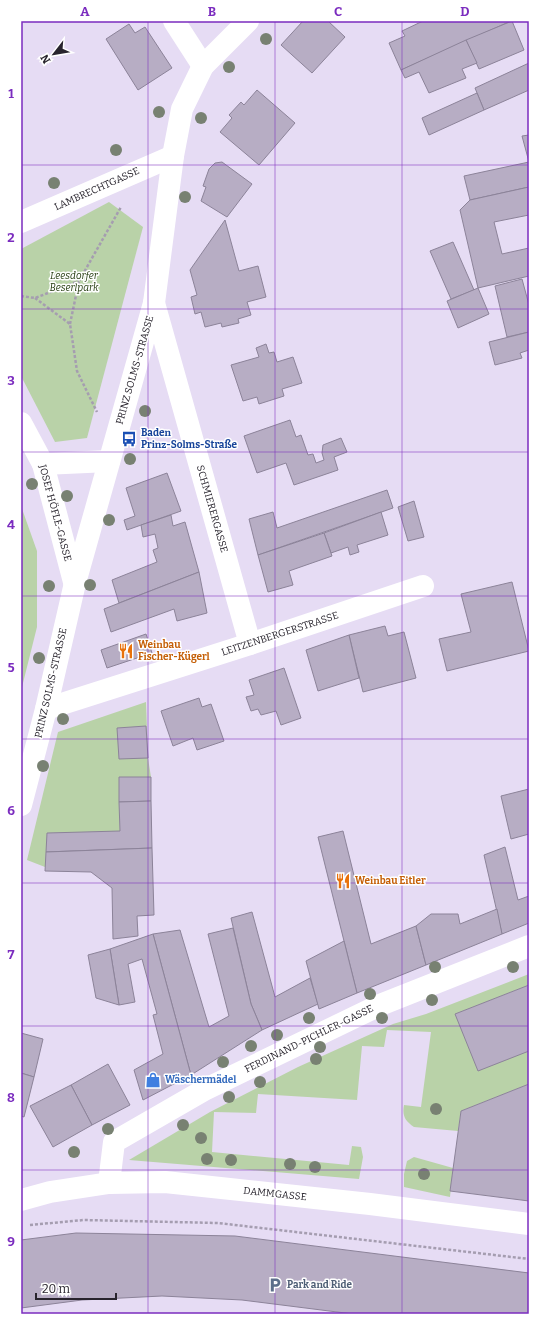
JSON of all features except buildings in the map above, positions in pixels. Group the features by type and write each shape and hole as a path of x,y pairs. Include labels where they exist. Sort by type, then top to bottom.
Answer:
{"street":[{"path":"174,21 204,66"},
{"name":"PRINZ SOLMS-STRASSE","path":"21,805 46,709 75,583 154,303 173,156 182,109 204,66 248,21"},
{"name":"LAMBRECHTGASSE","path":"21,222 173,156"},
{"name":"SCHMIERERGASSE","path":"154,303 250,644"},
{"name":"JOSEF HÖFLE-GASSE","path":"21,423 43,464 75,583"},
{"path":"43,464 109,461"},
{"name":"LEITZENBERGERSTRASSE","path":"46,709 250,644 423,586"},
{"name":"FERDINAND-PICHLER-GASSE","path":"109,1183 114,1142 206,1089 380,1005 529,946"},
{"name":"DAMMGASSE","path":"21,1200 50,1192 109,1183 164,1182 370,1204 529,1224"}],"path":[{"path":"98,417 96,410 76,372 70,324 79,281 122,206"},
{"path":"35,298 79,281"},
{"path":"21,296 35,298 70,324"},
{"path":"29,1225 84,1220 218,1223 529,1259"}],"green space":[{"name":"Leesdorfer Beserlpark","path":"109,202 143,227 87,438 55,442 21,376 21,249"},
{"path":"21,506 37,551 37,627 21,691"},
{"path":"146,702 148,758 151,777 119,778 120,831 45,867 27,860 58,732"},
{"path":"529,974 529,985 456,1014 529,1051 529,1084 461,1111 458,1131 414,1127 408,1123 403,1112 404,1105 421,1107 431,1032 387,1030 384,1047 362,1046 357,1100 258,1094 256,1113 214,1112 212,1152 349,1165 352,1146 361,1147 363,1157 359,1179 129,1160 210,1112 298,1067 393,1024 426,1014"},
{"path":"414,1157 453,1168 450,1197 404,1187 404,1174 407,1161"}],"place":[{"name":"Baden Prinz-Solms-Straße","path":"129,439"},
{"name":"Weinbau Fischer-Kügerl","path":"126,651"},
{"name":"Weinbau Eitler","path":"343,881"},
{"name":"Wäschermädel","path":"153,1080"},
{"name":"Park and Ride","path":"275,1285"}]}
